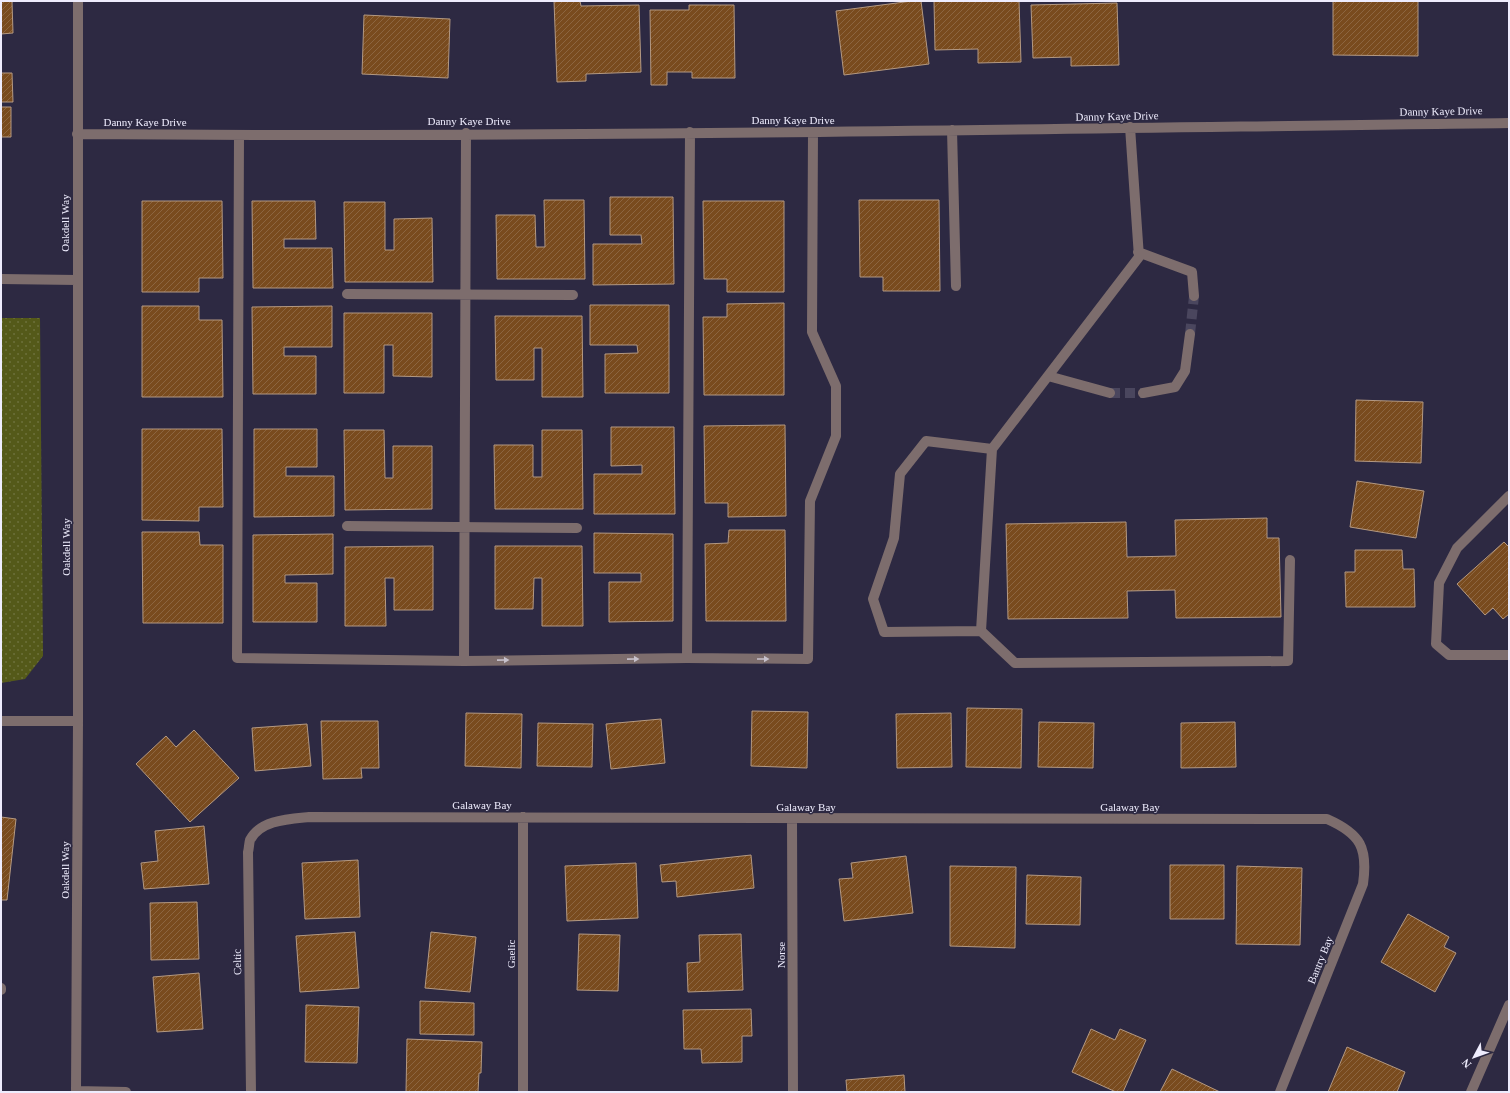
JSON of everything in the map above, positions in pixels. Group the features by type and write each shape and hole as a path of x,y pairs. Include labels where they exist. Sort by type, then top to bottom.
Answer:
{"street":[{"name":"Oakdell Way","path":"76,1091 78,721 78,1"},
{"name":"Danny Kaye Drive","path":"77,134 240,135 813,132 1509,123"},
{"path":"981,631 992,449 1139,257 1130,127"},
{"path":"952,130 956,286"},
{"path":"687,658 690,132"},
{"path":"240,135 237,658 464,661 687,658 808,659 810,501 836,436 836,386 812,332 813,132"},
{"path":"464,661 466,133"},
{"path":"1138,252 1192,272 1194,296"},
{"path":"1,279 77,280"},
{"path":"347,294 574,295"},
{"path":"1143,393 1176,387 1185,371 1190,334"},
{"path":"1048,376 1110,393"},
{"path":"992,449 926,442 900,474 894,538 873,599 884,632 981,631 1015,662 1288,661 1290,560"},
{"path":"1509,496 1457,548 1439,583 1436,644 1449,655 1509,655"},
{"path":"347,526 577,528"},
{"path":"1,721 78,721"},
{"name":"Galaway Bay","path":"256,834 264,825 288,819 309,817 522,817 792,819 1327,819 1346,827 1356,836"},
{"name":"Gaelic","path":"522,817 523,1092"},
{"name":"Norse","path":"792,819 793,1092"},
{"name":"Celtic","path":"251,1092 248,852 250,840 256,834"},
{"name":"Bantry Bay","path":"1280,1092 1363,884 1366,867 1364,852 1356,836"},
{"path":"1471,1092 1509,1005"},
{"path":"76,1091 126,1092"}],"green space":[{"path":"1,318 40,318 43,656 25,679 1,683"}],"building":[{"path":"1,1 14,1 12,2 13,33 1,34"},
{"path":"554,1 580,1 581,6 639,5 641,72 586,74 586,81 557,82"},
{"path":"921,1 929,64 844,75 836,11"},
{"path":"934,1 1019,1 1021,62 978,63 978,49 935,50"},
{"path":"1333,1 1418,1 1418,56 1333,55"},
{"path":"1117,3 1119,65 1071,66 1071,57 1033,58 1031,5"},
{"path":"689,5 734,5 735,78 692,78 692,72 667,72 667,85 651,85 650,10 689,10"},
{"path":"364,15 450,19 448,78 362,74"},
{"path":"1,73 12,73 13,102 1,102"},
{"path":"1,107 11,107 11,137 1,137"},
{"path":"610,197 673,197 674,284 593,285 593,244 642,244 641,235 610,235"},
{"path":"544,200 584,200 585,279 497,279 496,215 535,215 536,247 545,247"},
{"path":"859,200 939,200 940,291 883,291 883,277 860,277"},
{"path":"142,201 222,201 223,278 199,278 199,292 142,292"},
{"path":"252,201 315,201 316,239 284,239 284,248 332,248 333,288 253,288"},
{"path":"703,201 784,201 784,292 727,292 727,279 704,279"},
{"path":"344,202 385,202 385,250 394,250 394,219 432,218 433,282 345,282"},
{"path":"784,303 784,395 704,395 703,317 727,317 727,304"},
{"path":"590,305 669,305 669,393 605,393 605,354 638,353 637,345 590,345"},
{"path":"142,306 199,306 199,320 222,320 223,397 142,397"},
{"path":"332,306 332,347 284,347 284,356 316,356 316,394 253,394 252,307"},
{"path":"344,313 432,313 432,377 393,376 393,345 384,345 384,393 344,393"},
{"path":"495,316 582,316 583,397 542,397 542,348 534,348 534,380 496,380"},
{"path":"1356,400 1423,402 1421,463 1355,461"},
{"path":"785,425 786,516 728,517 728,503 705,503 704,426"},
{"path":"611,427 674,427 675,514 594,514 594,474 642,474 642,465 611,466"},
{"path":"142,429 222,429 223,507 199,507 199,521 142,520"},
{"path":"254,429 317,429 317,467 286,467 286,476 334,476 334,516 254,517"},
{"path":"344,430 384,430 385,478 393,478 393,446 432,446 432,509 345,510"},
{"path":"542,430 582,430 583,509 495,509 494,445 533,445 533,477 542,477"},
{"path":"1357,481 1424,491 1416,538 1350,527"},
{"path":"1267,518 1267,538 1279,538 1281,617 1176,618 1175,590 1127,591 1128,618 1008,619 1006,524 1126,522 1127,557 1176,556 1175,520"},
{"path":"729,530 785,530 786,621 706,621 705,544 728,543"},
{"path":"142,532 199,532 200,545 223,545 223,623 143,623"},
{"path":"594,533 673,534 673,621 609,622 609,582 641,582 641,573 594,573"},
{"path":"333,534 333,574 285,575 285,583 317,583 317,622 253,622 253,535"},
{"path":"1504,542 1509,547 1509,614 1503,619 1493,608 1485,615 1457,584"},
{"path":"433,546 433,610 394,610 394,578 385,578 386,626 345,626 345,547"},
{"path":"495,546 582,546 583,626 542,626 542,578 534,578 533,609 495,609"},
{"path":"1355,550 1402,550 1403,569 1414,569 1415,607 1346,607 1345,572 1355,572"},
{"path":"967,708 1022,709 1021,768 966,767"},
{"path":"752,711 808,712 807,768 751,766"},
{"path":"466,713 522,714 521,768 465,766"},
{"path":"951,713 952,767 897,768 896,714"},
{"path":"661,719 665,763 611,769 606,724"},
{"path":"321,721 378,721 379,768 361,768 362,778 323,779"},
{"path":"1039,722 1094,723 1093,768 1038,767"},
{"path":"1235,722 1236,767 1181,768 1181,723"},
{"path":"538,723 593,724 592,767 537,766"},
{"path":"307,724 311,766 255,771 252,728"},
{"path":"194,730 239,778 190,822 136,764 166,736 176,747"},
{"path":"1,817 16,819 7,900 1,900"},
{"path":"204,826 209,884 144,889 141,863 158,861 155,831"},
{"path":"751,855 754,888 677,897 676,881 662,882 660,865"},
{"path":"906,856 913,913 844,921 839,879 853,878 851,863"},
{"path":"358,860 360,917 305,919 302,863"},
{"path":"636,863 638,918 567,921 565,866"},
{"path":"1170,865 1224,865 1224,919 1170,919"},
{"path":"950,866 1016,867 1015,948 950,946"},
{"path":"1237,866 1302,868 1300,945 1236,944"},
{"path":"1027,875 1081,877 1080,925 1026,924"},
{"path":"197,902 199,959 151,960 150,903"},
{"path":"1408,914 1449,937 1444,947 1456,953 1435,992 1381,962"},
{"path":"355,932 359,988 300,992 296,936"},
{"path":"431,932 476,937 470,992 425,988"},
{"path":"579,934 620,935 618,991 577,990"},
{"path":"741,934 743,990 688,992 687,963 700,962 699,935"},
{"path":"199,973 203,1029 157,1032 153,977"},
{"path":"420,1001 474,1003 474,1035 420,1034"},
{"path":"306,1005 359,1007 357,1063 305,1062"},
{"path":"751,1009 752,1036 742,1036 742,1062 702,1063 701,1049 684,1049 683,1010"},
{"path":"1091,1029 1115,1040 1120,1029 1146,1040 1123,1092 1116,1092 1072,1072"},
{"path":"407,1039 482,1042 481,1073 479,1073 478,1092 406,1092"},
{"path":"1347,1047 1405,1072 1397,1092 1328,1092"},
{"path":"1172,1069 1220,1092 1160,1092"},
{"path":"904,1075 905,1092 847,1092 846,1080"}],"tunnel":[{"path":"1190,334 1194,296"},
{"path":"1110,393 1143,393"}]}
